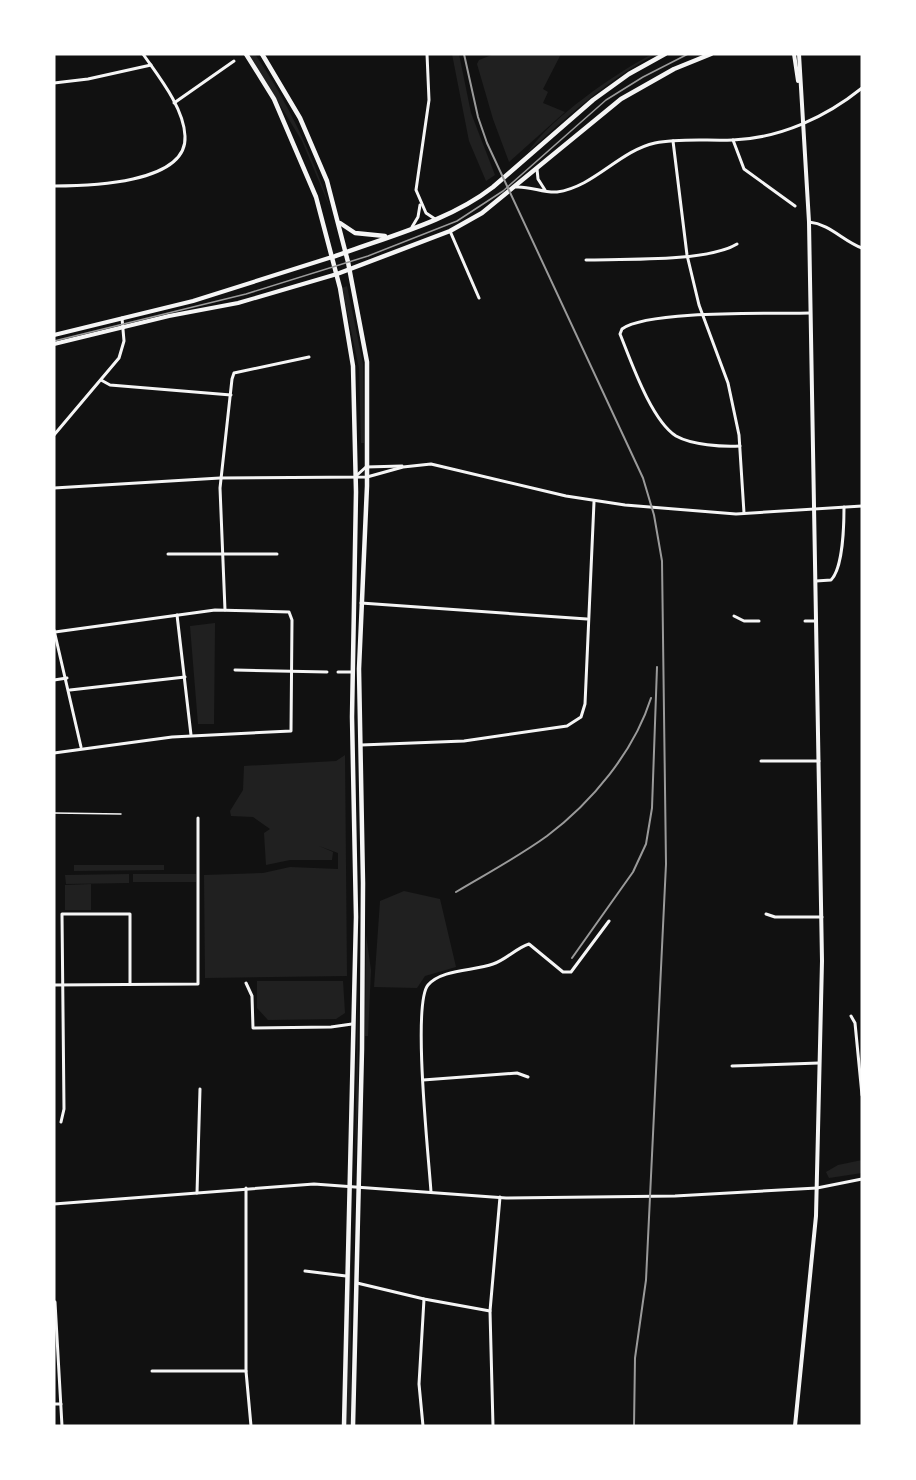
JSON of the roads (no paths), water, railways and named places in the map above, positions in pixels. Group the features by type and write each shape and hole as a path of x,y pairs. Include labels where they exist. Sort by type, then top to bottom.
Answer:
{"main road":[{"path":"246,54 271,93 301,160 318,206 337,274 352,358 356,476 352,672 356,896 344,1426"},
{"path":"262,54 310,140 327,181 339,222 367,362 367,477 361,603 359,746 363,874 353,1426"},
{"path":"54,334 210,296 333,257 435,219 484,195 593,100 629,74 665,54"},
{"path":"54,344 256,299 337,274 450,231 482,213 516,187 621,99 674,69 711,54"},
{"path":"794,54 801,91"},
{"path":"795,1426 817,1188 822,917 809,222 798,54"},
{"path":"339,222 355,233 387,237"}],"street":[{"path":"54,186 122,181 147,176 173,164 184,149 183,124 174,103 143,54"},
{"path":"412,227 418,217 420,204 416,190 429,100 427,54"},
{"path":"174,103 234,61"},
{"path":"54,83 115,74 151,65"},
{"path":"516,187 558,192 579,185 648,145 673,141 733,140 786,130 835,109 862,88"},
{"path":"733,140 744,169 795,206"},
{"path":"673,141 687,255 704,315 728,383 740,446 744,513"},
{"path":"537,169 538,179 545,190"},
{"path":"420,204 435,219"},
{"path":"809,222 821,224 862,248"},
{"path":"450,231 479,298"},
{"path":"586,261 687,255 728,250 737,244"},
{"path":"740,446 689,441 669,430 648,397 620,334 622,329 627,325 704,315 810,313"},
{"path":"54,435 119,358 124,341 122,318"},
{"path":"225,610 220,478 234,373 309,357"},
{"path":"100,380 110,385 231,395"},
{"path":"356,476 366,467 439,465 594,501 705,512 744,513 862,506"},
{"path":"54,488 220,478 367,477 403,466"},
{"path":"359,746 464,741 571,725 584,711 594,501"},
{"path":"816,581 831,580 837,572 843,534 844,507"},
{"path":"168,554 277,554"},
{"path":"361,603 587,619"},
{"path":"54,753 81,747 191,735 291,731 292,620 289,612 225,610 177,614 55,631 81,747"},
{"path":"177,614 191,735"},
{"path":"734,615 744,621 759,621"},
{"path":"805,621 817,621"},
{"path":"235,670 285,669 292,672 327,672"},
{"path":"338,672 352,672"},
{"path":"70,690 185,677"},
{"path":"54,680 67,678"},
{"path":"760,761 819,761"},
{"path":"54,985 198,984 198,818"},
{"path":"61,1122 64,1109 62,914 130,914 130,984"},
{"path":"766,914 775,917 822,917"},
{"path":"431,1192 423,1080 423,997 426,988 433,980 494,964 529,944 563,972 571,972 609,921"},
{"path":"246,983 252,996 253,1028 331,1027 354,1023"},
{"path":"851,1016 855,1023 860,1055 862,1095"},
{"path":"857,1043 862,1043"},
{"path":"732,1066 821,1063"},
{"path":"423,1080 517,1073 528,1077"},
{"path":"196,1193 200,1089"},
{"path":"54,1204 308,1184 500,1197 675,1196 817,1188 862,1179"},
{"path":"246,1188 246,1371 251,1426"},
{"path":"493,1426 490,1311 500,1197"},
{"path":"304,1271 346,1276"},
{"path":"356,1283 490,1311"},
{"path":"423,1426 419,1384 424,1299"},
{"path":"55,1302 62,1426"},
{"path":"152,1371 246,1371"},
{"path":"54,1404 60,1404"}],"lane":[{"path":"54,813 121,813"}],"tram line":[{"path":"54,341 246,294 368,256 457,221 503,191 606,100 643,77 688,54"}],"railway":[{"path":"464,54 478,117 487,143 643,478 654,515 662,561 666,864 646,1280 635,1358 634,1426"},
{"path":"572,958 633,872 646,844 652,808 657,667"},
{"path":"456,892 536,844 579,808 595,792 622,757 634,738 651,698"}]}
